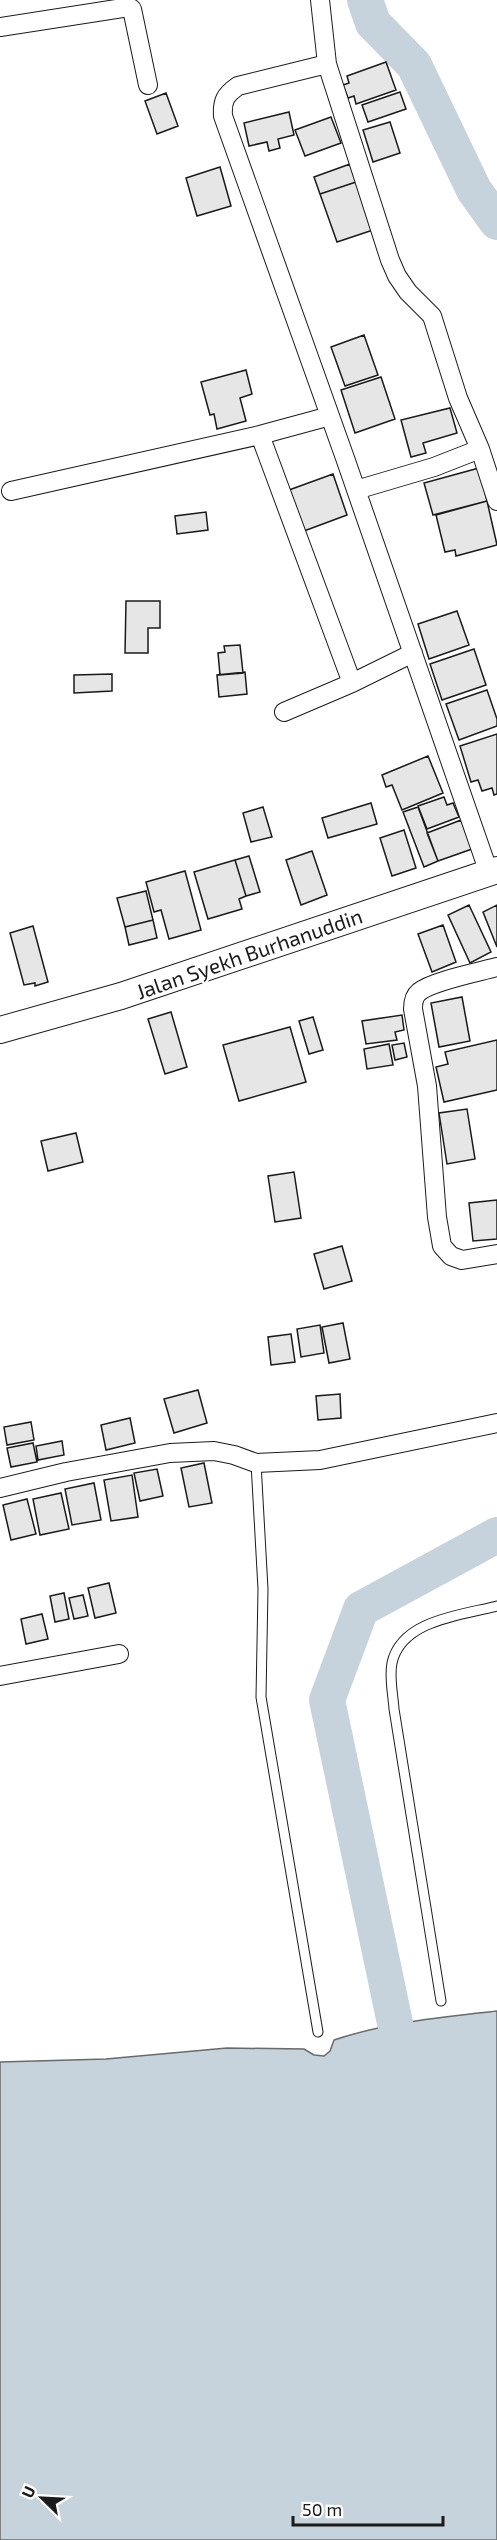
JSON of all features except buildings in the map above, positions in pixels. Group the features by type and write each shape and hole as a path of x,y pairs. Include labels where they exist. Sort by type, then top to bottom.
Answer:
{"main road":[{"name":"Jalan Syekh Burhanuddin","path":"0,1030 122,996 493,872"}],"street":[{"path":"321,0 327,64 390,260 408,292 432,316 458,398 480,449 497,501"},
{"path":"0,27 129,7 132,9 148,85"},
{"path":"327,64 238,86 227,93 222,104 223,116 493,872"},
{"path":"11,491 260,435 330,416"},
{"path":"260,435 352,683"},
{"path":"356,490 434,467 480,449"},
{"path":"284,712 352,683 413,653"},
{"path":"497,967 429,986 417,992 413,1001 413,1009 427,1086 437,1217 442,1246 451,1256 462,1260 497,1254"},
{"path":"0,1488 66,1472 170,1453 214,1451 256,1463 320,1460 497,1424"},
{"path":"0,1676 119,1654"}],"lane":[{"path":"256,1463 263,1580 261,1697 318,2032"},
{"path":"441,2001 394,1709 391,1665 398,1646 412,1632 432,1623 497,1606"}],"shaded area":[{"path":"497,2011 497,2540 0,2540 0,2062 106,2059 227,2048 304,2049 314,2055 324,2056 330,2051 334,2040 354,2034 415,2021"}],"waterway":[{"path":"365,0 373,23 414,65 474,190 497,222"},
{"path":"395,2023 327,1700 361,1609 497,1535"}]}
